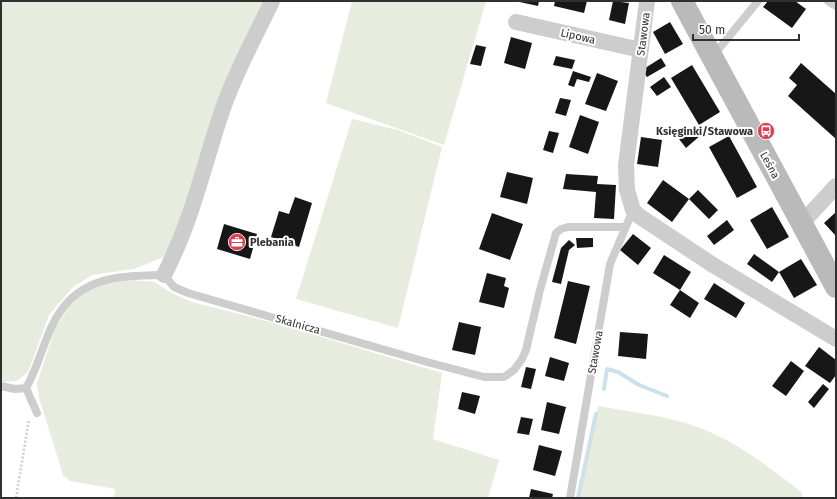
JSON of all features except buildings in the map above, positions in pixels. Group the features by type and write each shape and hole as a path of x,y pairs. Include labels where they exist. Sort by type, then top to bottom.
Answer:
{"main road":[{"name":"Leśna","path":"682,1 836,287"}],"street":[{"path":"164,275 177,249 199,189 220,117 231,88 272,1"},
{"name":"Stawowa","path":"633,210 627,190 626,165 647,1"},
{"name":"Lipowa","path":"516,22 641,50"},
{"path":"802,223 836,186"},
{"path":"633,210 646,221 713,265 836,339"}],"lane":[{"path":"713,57 758,1"},
{"path":"828,1 836,6"},
{"name":"Stawowa","path":"570,498 610,264 633,210"},
{"name":"Skalnicza","path":"164,275 174,287 188,293 427,362 484,377 495,378 504,377 514,370 522,359 556,233 561,229 568,227 625,227"},
{"path":"37,413 26,388 52,327 70,300 80,291 92,284 107,279 164,275"},
{"path":"1,386 15,389 26,388"}],"path":[{"path":"16,498 32,401"}],"shaded area":[{"path":"1,1 266,1 166,256 134,269 92,275 73,287 49,315 28,372 17,381 1,382"},
{"path":"352,1 486,1 444,145 326,103"},
{"path":"352,119 398,130 442,147 398,328 296,299"},
{"path":"132,280 155,282 170,292 192,302 278,324 442,373 433,439 499,460 488,498 114,498 115,489 70,481 63,475 39,398 37,383 56,326 70,306 84,293 100,285"},
{"path":"598,406 675,420 714,434 740,448 766,465 802,493 802,498 579,498"}],"waterway":[{"path":"604,389 607,369 618,372 639,385 667,396"},
{"path":"578,498 596,414"}],"place":[{"name":"Księginki/Stawowa","path":"766,131"},
{"name":"Plebania","path":"237,242"}]}
